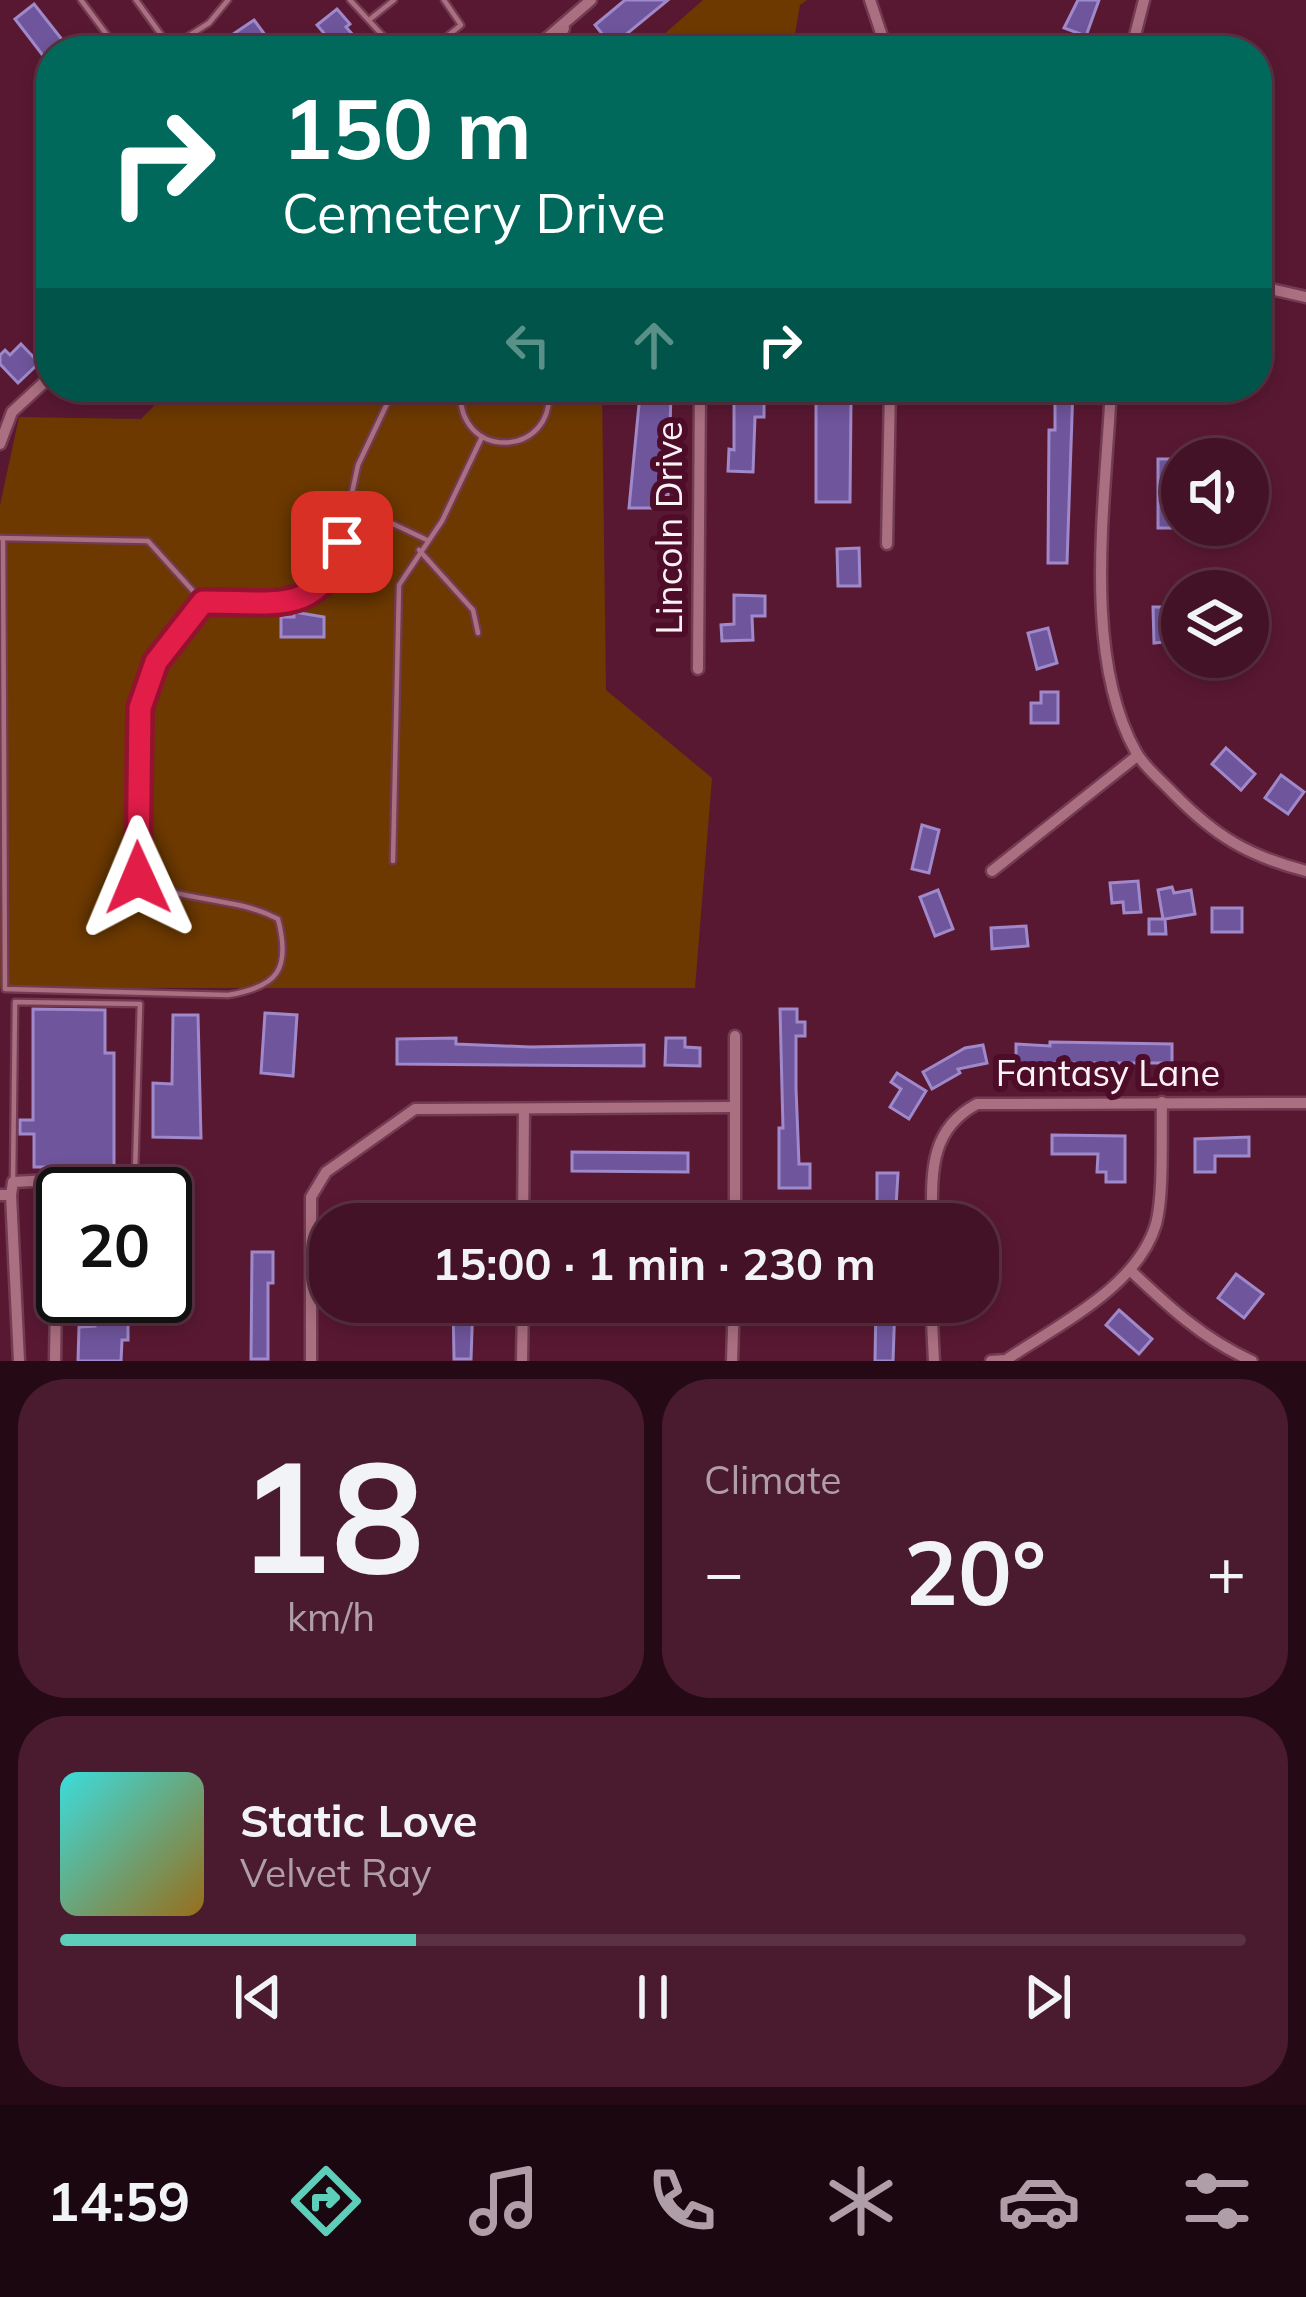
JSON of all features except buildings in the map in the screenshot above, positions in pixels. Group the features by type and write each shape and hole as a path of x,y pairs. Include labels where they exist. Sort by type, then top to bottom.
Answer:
{"street":[{"path":"549,36 591,0"},
{"path":"870,0 882,36"},
{"path":"1135,36 1144,0"},
{"path":"560,36 567,20"},
{"path":"1272,289 1306,297"},
{"path":"0,444 12,412 36,390"},
{"name":"Lincoln Drive","path":"698,669 700,402"},
{"path":"887,544 890,402"},
{"path":"1110,402 1104,656 1112,695 1137,756 1207,828 1270,862 1306,872"},
{"path":"992,871 1137,756"},
{"path":"735,1036 735,1203"},
{"path":"991,1361 1006,1360 1130,1270 1156,1222 1162,1102"},
{"name":"Fantasy Lane","path":"932,1203 932,1163 938,1145 961,1112 977,1104 1306,1103"},
{"path":"311,1361 311,1197 326,1172 415,1109 733,1107"},
{"path":"523,1203 524,1109"},
{"path":"8,1190 19,1361"},
{"path":"1130,1270 1185,1322 1222,1348 1252,1361"},
{"path":"55,1361 56,1323"},
{"path":"523,1323 523,1361"},
{"path":"732,1361 733,1323"},
{"path":"933,1323 934,1361"}],"lane":[{"path":"81,0 108,36"},
{"path":"136,0 159,36"},
{"path":"188,36 208,23 228,0"},
{"path":"350,0 384,36"},
{"path":"369,20 394,0"},
{"path":"444,0 461,25 447,36"},
{"path":"203,602 156,662 140,708 138,878 158,890 252,905 278,919 284,944 279,968 260,990 227,994 5,988 2,539 148,541 203,602 308,597 336,567 358,465 388,402"},
{"path":"463,402 464,416 482,437 509,443 535,432 549,402"},
{"path":"392,861 399,585 418,550 442,521 482,437"},
{"path":"348,503 427,540"},
{"path":"418,550 473,610 478,632"},
{"path":"8,1190 15,1002 140,1004 139,1167"}],"shaded area":[{"path":"703,0 807,0 800,5 795,36 662,36"},
{"path":"158,402 602,402 606,690 712,778 695,988 0,988 0,505 19,417 141,419"}],"route":[{"path":"138,878 136,754 140,708 156,662 203,602 308,597 336,567 342,542"}]}
